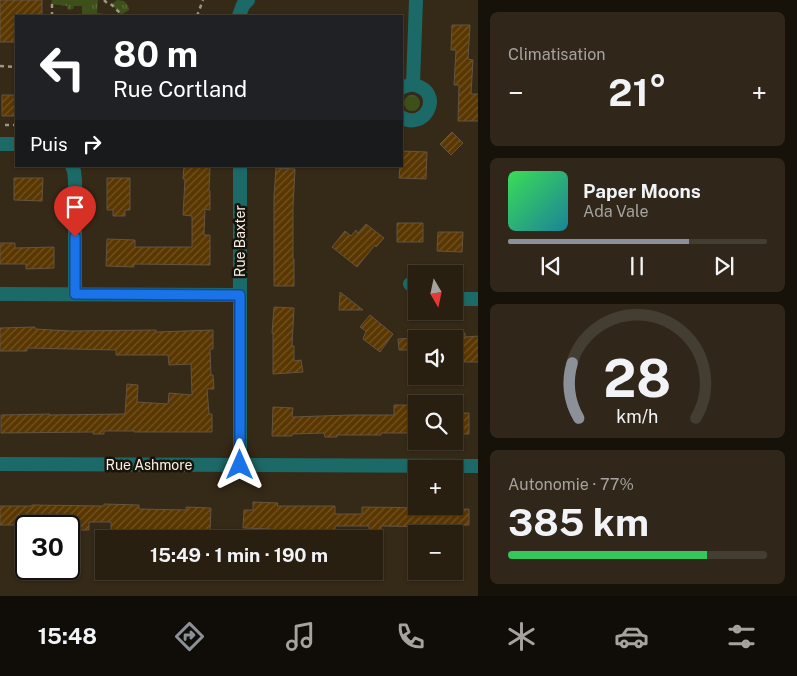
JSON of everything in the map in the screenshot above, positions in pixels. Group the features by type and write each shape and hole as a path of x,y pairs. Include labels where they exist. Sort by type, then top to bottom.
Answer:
{"street":[{"path":"239,15 243,5 248,0"},
{"path":"403,118 410,120 421,118 428,110 430,104 424,89 407,86 416,0"},
{"path":"0,144 15,144"},
{"path":"72,167 75,180 75,294"},
{"name":"Rue Baxter","path":"240,167 240,465"},
{"path":"0,294 240,295"},
{"path":"463,299 478,299"},
{"name":"Rue Ashmore","path":"0,464 478,466"}],"path":[{"path":"52,0 52,15"},
{"path":"104,0 122,15"},
{"path":"196,15 203,0"},
{"path":"0,66 15,67"},
{"path":"5,125 15,125"}],"green space":[{"path":"52,0 98,0 97,13 110,15 78,15 82,14 82,6 74,6 73,9 68,10 67,6 51,4"},
{"path":"117,0 124,1 129,10 121,15 112,5"},
{"path":"412,95 418,97 420,103 418,109 412,111 406,109 404,103 406,97"}],"building":[{"path":"0,0 42,0 42,15 15,15 15,42 0,42"},
{"path":"452,25 470,25 468,59 473,60 471,94 478,94 478,121 458,121 459,85 454,85 456,50 451,50"},
{"path":"2,95 15,95 15,116 2,116"},
{"path":"452,132 463,143 451,155 440,144"},
{"path":"403,151 427,152 426,179 399,178 400,167 403,167"},
{"path":"184,167 210,167 210,210 205,209 204,235 210,235 210,265 134,264 134,267 106,266 107,239 135,240 135,247 192,247 192,216 183,215 185,179 183,179"},
{"path":"276,168 295,169 293,206 294,286 274,286 274,196"},
{"path":"14,178 43,178 42,201 14,200"},
{"path":"107,178 130,178 130,210 125,210 125,216 113,216 113,210 107,210"},
{"path":"397,223 423,223 423,242 397,242"},
{"path":"366,224 384,238 376,247 375,245 357,267 332,247 345,231 351,236 356,230 358,233"},
{"path":"438,232 463,232 462,252 437,251"},
{"path":"0,243 15,243 15,248 54,247 54,268 26,269 26,264 0,264"},
{"path":"340,292 363,310 339,310"},
{"path":"274,307 294,308 292,346 294,346 294,361 301,360 303,372 273,374 272,333"},
{"path":"370,315 393,334 380,352 363,339 366,331 360,327"},
{"path":"35,327 35,329 70,331 156,330 156,332 213,330 213,349 210,349 211,375 213,375 214,389 207,389 209,414 212,414 212,432 104,431 104,434 93,434 93,432 1,433 1,415 125,414 127,384 138,385 137,402 168,404 169,393 192,395 191,364 169,365 168,355 116,355 116,350 27,348 27,351 0,351 0,328"},
{"path":"463,333 465,333 465,337 478,336 478,362 463,362"},
{"path":"408,338 408,350 399,350 398,339"},
{"path":"394,405 408,405 408,433 337,435 337,437 325,437 324,433 272,436 273,407 293,408 292,417 394,415"},
{"path":"463,413 469,413 469,434 463,434"},
{"path":"253,502 278,503 277,506 335,506 335,514 362,514 362,507 408,508 408,515 463,515 463,509 469,509 469,525 381,526 381,530 369,530 369,526 335,526 335,530 243,528 244,510 253,510"},
{"path":"104,504 139,505 139,509 186,510 186,507 211,508 210,530 111,530 111,522 89,522 89,530 80,530 80,515 15,515 15,525 0,525 0,506 104,506"}],"route":[{"path":"75,237 75,294 240,295 240,465"}]}
